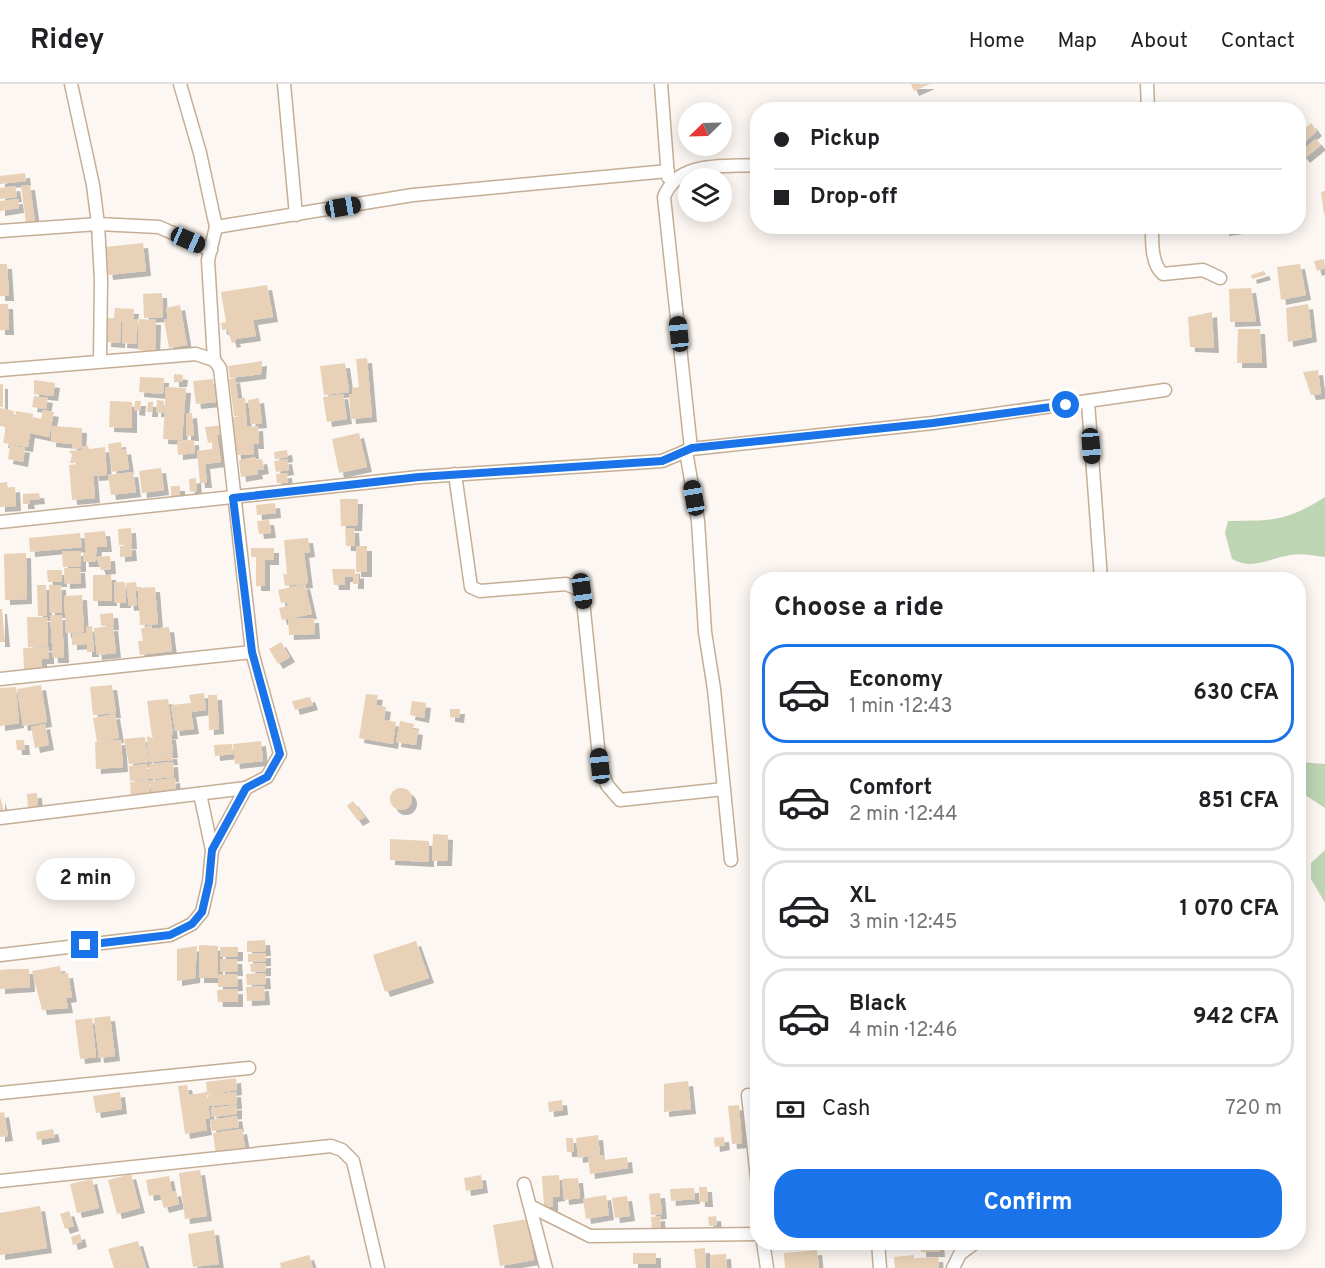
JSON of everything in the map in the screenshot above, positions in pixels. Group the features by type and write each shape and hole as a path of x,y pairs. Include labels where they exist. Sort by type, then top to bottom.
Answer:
{"street":[{"path":"71,84 93,185 98,224 101,280 100,360"},
{"path":"0,818 246,788 267,777 280,754 252,652 220,368 214,360 208,260 216,227 200,153 180,84"},
{"path":"284,84 296,215"},
{"path":"661,84 669,184 664,197 698,521 705,632 714,689 731,860"},
{"path":"1147,84 1148,102"},
{"path":"669,184 681,173 706,167 750,165"},
{"path":"216,227 413,195 668,171"},
{"path":"0,231 98,224 159,226 211,250"},
{"path":"1153,234 1154,256 1163,274 1203,270 1220,278"},
{"path":"0,370 100,360 196,354 214,360"},
{"path":"0,522 233,498 357,482 662,461 689,450 933,423 1165,390"},
{"path":"1088,402 1100,572"},
{"path":"455,474 471,587 480,591 566,584 582,591 600,766 608,785 620,800 724,789"},
{"path":"0,680 252,652"},
{"path":"212,850 246,788"},
{"path":"0,955 170,935 192,924 202,912 209,882 212,850 200,794"},
{"path":"0,1093 249,1068"},
{"path":"748,1095 750,1113"},
{"path":"0,1181 331,1146 342,1150 353,1161 378,1268"},
{"path":"524,1184 532,1207 546,1268"},
{"path":"532,1207 590,1236 750,1234"},
{"path":"764,1250 767,1268"},
{"path":"879,1250 880,1268"},
{"path":"953,1268 960,1254 965,1250"}],"green space":[{"path":"1325,497 1325,557 1295,554 1254,564 1232,559 1225,533 1228,521 1279,518 1299,511"},
{"path":"1306,763 1325,764 1325,808 1306,796"},
{"path":"1325,850 1325,903 1311,879 1311,863"}],"building":[{"path":"911,84 930,84 914,91"},
{"path":"1311,123 1317,131 1306,141 1306,128"},
{"path":"1316,139 1321,145 1306,157 1306,147"},
{"path":"25,173 26,181 0,184 0,176"},
{"path":"30,185 35,222 26,223 21,186"},
{"path":"15,186 17,197 0,199 0,188"},
{"path":"1325,191 1325,215 1324,215 1321,192"},
{"path":"18,199 19,208 0,211 0,201"},
{"path":"143,243 146,271 108,275 105,247"},
{"path":"1324,259 1325,268 1317,271 1314,261"},
{"path":"0,264 7,264 9,296 0,296"},
{"path":"1300,264 1306,295 1281,300 1277,267"},
{"path":"1264,271 1266,275 1252,279 1251,275"},
{"path":"267,285 273,317 253,320 256,336 235,339 236,342 232,343 227,329 222,330 221,323 226,322 221,292"},
{"path":"1251,288 1256,321 1230,322 1229,289"},
{"path":"162,293 163,317 144,318 143,294"},
{"path":"0,304 8,304 9,330 0,330"},
{"path":"1308,304 1312,337 1288,342 1286,308"},
{"path":"180,305 187,345 169,348 164,320 168,319 166,308"},
{"path":"115,308 134,309 133,319 138,319 136,344 122,343 123,322 121,322 120,343 106,342 107,318 114,318"},
{"path":"1212,312 1214,348 1190,347 1188,317"},
{"path":"139,319 156,320 155,351 138,350"},
{"path":"1238,329 1260,329 1262,363 1237,363"},
{"path":"367,358 372,417 351,419 349,395 352,394 352,388 359,387 356,359"},
{"path":"262,361 261,374 230,378 228,366"},
{"path":"345,363 349,392 324,395 320,366"},
{"path":"1318,370 1321,394 1311,395 1303,372"},
{"path":"174,374 183,375 182,382 174,382"},
{"path":"140,377 164,378 163,394 139,392"},
{"path":"235,378 238,398 245,398 247,427 258,426 259,444 253,444 254,454 236,455 233,417 241,416 234,416 229,379"},
{"path":"213,379 216,402 196,404 193,381"},
{"path":"34,380 55,383 53,396 34,394"},
{"path":"0,384 3,384 3,407 0,407"},
{"path":"166,387 186,388 182,440 163,439"},
{"path":"343,394 347,419 327,422 323,397"},
{"path":"34,396 48,398 46,409 32,407"},
{"path":"259,398 262,423 251,424 248,400"},
{"path":"157,400 164,401 163,413 156,412"},
{"path":"110,401 132,402 132,428 109,427"},
{"path":"135,401 141,401 140,411 134,410"},
{"path":"148,402 153,402 153,412 147,412"},
{"path":"0,408 14,411 13,426 16,411 33,414 32,427 33,417 41,419 43,410 54,412 49,437 30,433 28,447 3,443 6,427 0,426"},
{"path":"192,413 194,436 186,436 186,414"},
{"path":"224,425 224,434 217,435 221,462 205,464 207,483 200,483 197,451 212,449 212,442 208,443 205,427"},
{"path":"52,426 82,428 81,449 72,448 72,444 51,442"},
{"path":"359,433 367,467 339,473 332,439"},
{"path":"194,440 195,453 178,455 177,441"},
{"path":"121,442 122,450 126,449 129,469 112,472 108,444"},
{"path":"10,445 25,448 23,462 8,459"},
{"path":"82,446 88,446 89,449 105,447 107,475 94,476 92,462 95,498 72,500 69,465 85,463 70,463 72,455 69,451 82,450"},
{"path":"287,450 288,457 275,459 274,452"},
{"path":"256,457 256,460 262,459 264,469 257,470 258,474 241,477 239,460"},
{"path":"287,459 289,470 276,472 274,461"},
{"path":"161,468 164,490 142,493 139,471"},
{"path":"133,472 136,492 111,495 108,475"},
{"path":"287,473 288,483 277,483 276,474"},
{"path":"196,478 197,491 190,492 189,479"},
{"path":"7,482 8,488 15,487 16,506 0,507 0,483"},
{"path":"171,486 180,486 180,497 171,497"},
{"path":"39,493 40,499 29,500 30,504 23,504 23,494"},
{"path":"340,499 358,499 357,526 341,526"},
{"path":"275,503 276,513 257,515 256,505"},
{"path":"269,520 271,533 259,534 257,521"},
{"path":"131,528 132,544 119,545 118,529"},
{"path":"345,528 354,528 355,546 346,546"},
{"path":"105,531 107,547 97,547 95,562 84,562 83,552 86,552 84,533"},
{"path":"80,533 82,547 30,552 29,538"},
{"path":"308,538 310,552 304,553 308,583 285,586 283,574 287,574 284,540"},
{"path":"131,545 132,556 120,557 120,546"},
{"path":"356,546 367,546 367,572 356,572"},
{"path":"251,548 274,548 274,560 265,560 265,586 256,586 256,557 251,557"},
{"path":"62,551 81,551 81,567 63,567"},
{"path":"26,553 27,599 5,600 4,554"},
{"path":"110,556 111,569 101,570 96,557"},
{"path":"64,568 80,568 81,583 65,584"},
{"path":"332,569 355,569 355,574 359,573 359,584 353,584 353,577 345,577 345,585 334,585"},
{"path":"47,570 62,570 62,582 48,582"},
{"path":"93,575 111,575 112,601 93,601"},
{"path":"114,582 125,582 126,603 115,603"},
{"path":"136,582 137,588 155,587 158,624 140,625 138,591 135,591 137,605 129,606 126,583"},
{"path":"305,584 312,614 282,620 279,608 288,606 287,602 281,603 278,590"},
{"path":"37,585 46,585 47,616 38,616"},
{"path":"49,585 61,585 62,613 50,613"},
{"path":"82,595 84,632 66,633 64,596"},
{"path":"0,609 2,609 5,642 0,642"},
{"path":"113,613 114,625 101,626 100,614"},
{"path":"50,615 62,615 64,658 53,658"},
{"path":"27,617 47,617 48,646 28,647"},
{"path":"314,618 315,634 289,635 288,619"},
{"path":"151,625 152,629 169,627 172,651 140,655 138,641 143,641 141,629"},
{"path":"92,626 94,652 87,652 87,644 72,645 72,634 86,633 86,627"},
{"path":"113,626 116,653 97,655 94,628"},
{"path":"281,642 290,657 278,664 269,649"},
{"path":"49,647 49,659 42,659 42,670 24,670 23,648"},
{"path":"41,685 47,722 23,726 17,689"},
{"path":"112,685 116,713 93,715 90,687"},
{"path":"16,687 19,723 0,726 0,688"},
{"path":"204,693 206,710 191,712 194,729 175,731 171,705 191,703 189,695"},
{"path":"366,694 378,695 376,705 386,707 384,720 396,722 393,744 359,738"},
{"path":"208,695 217,695 219,729 209,730"},
{"path":"310,697 313,705 295,710 292,701"},
{"path":"168,699 173,734 165,735 171,735 173,753 148,754 147,736 154,739 147,701"},
{"path":"412,701 426,703 424,718 410,715"},
{"path":"450,709 460,709 459,718 450,717"},
{"path":"115,714 119,738 97,742 93,718"},
{"path":"400,721 414,724 413,729 418,730 416,745 396,742"},
{"path":"45,724 49,745 35,748 31,727"},
{"path":"145,737 148,762 129,764 124,739"},
{"path":"16,740 24,740 25,750 17,750"},
{"path":"121,740 123,767 96,769 95,742"},
{"path":"261,741 263,761 235,764 233,744"},
{"path":"232,744 233,754 215,756 214,745"},
{"path":"172,754 173,760 149,762 148,755"},
{"path":"173,762 174,777 150,779 149,764"},
{"path":"147,764 149,779 130,781 129,766"},
{"path":"175,778 176,795 152,797 150,781"},
{"path":"149,780 150,796 131,798 130,782"},
{"path":"401,788 409,791 412,799 409,807 401,810 393,807 390,799 393,791"},
{"path":"37,793 38,807 28,808 27,794"},
{"path":"0,797 4,811 0,812"},
{"path":"353,801 365,817 358,821 347,806"},
{"path":"433,834 448,835 447,861 432,861"},
{"path":"390,839 429,841 429,862 390,860"},
{"path":"265,940 266,951 247,952 247,941"},
{"path":"416,941 429,978 385,992 373,955"},
{"path":"199,945 218,946 218,975 237,974 238,986 218,987 218,978 199,978"},
{"path":"197,946 195,978 177,981 177,949"},
{"path":"220,947 238,947 238,956 221,957"},
{"path":"266,953 266,961 248,962 248,954"},
{"path":"220,959 237,959 238,971 220,972"},
{"path":"266,963 266,971 251,972 250,964"},
{"path":"60,966 61,974 68,973 72,997 66,998 68,1008 42,1010 32,971"},
{"path":"29,969 30,987 0,989 0,970"},
{"path":"265,973 266,984 247,985 246,974"},
{"path":"264,986 265,1000 247,1001 246,987"},
{"path":"238,989 238,1002 218,1002 217,990"},
{"path":"110,1016 115,1056 99,1058 94,1018"},
{"path":"92,1018 96,1057 80,1059 75,1020"},
{"path":"236,1078 237,1090 207,1095 210,1118 205,1119 207,1130 185,1134 178,1086 187,1085 189,1095 207,1092 206,1082"},
{"path":"688,1081 691,1109 664,1112 664,1084"},
{"path":"120,1092 122,1109 96,1113 93,1096"},
{"path":"236,1092 237,1104 209,1106 208,1095"},
{"path":"562,1100 563,1110 549,1112 548,1102"},
{"path":"237,1105 237,1114 212,1117 211,1108"},
{"path":"739,1105 742,1143 732,1144 728,1106"},
{"path":"4,1112 8,1136 0,1137 0,1113"},
{"path":"237,1116 239,1127 212,1131 210,1120"},
{"path":"53,1129 55,1137 37,1140 36,1132"},
{"path":"242,1129 246,1152 216,1156 213,1133"},
{"path":"598,1135 600,1156 603,1155 604,1160 627,1157 628,1168 590,1174 588,1158 597,1155 578,1158 576,1138"},
{"path":"724,1137 725,1145 715,1147 714,1138"},
{"path":"566,1138 573,1138 574,1152 567,1152"},
{"path":"200,1170 207,1216 185,1219 179,1173"},
{"path":"131,1174 140,1208 117,1214 108,1180"},
{"path":"481,1175 483,1188 466,1191 464,1178"},
{"path":"559,1175 560,1196 553,1197 553,1207 544,1207 542,1176"},
{"path":"169,1176 172,1192 149,1196 146,1180"},
{"path":"578,1178 580,1198 564,1200 562,1179"},
{"path":"92,1179 99,1208 77,1213 70,1184"},
{"path":"699,1187 707,1187 708,1202 700,1202"},
{"path":"694,1188 695,1199 671,1201 670,1189"},
{"path":"176,1191 179,1204 164,1208 160,1195"},
{"path":"660,1193 662,1214 651,1215 649,1194"},
{"path":"606,1195 609,1215 586,1219 583,1199"},
{"path":"627,1196 630,1216 615,1218 612,1198"},
{"path":"40,1206 47,1248 0,1255 0,1213"},
{"path":"69,1211 74,1226 65,1229 60,1214"},
{"path":"660,1216 661,1230 652,1231 651,1217"},
{"path":"716,1216 717,1225 709,1226 708,1217"},
{"path":"527,1219 534,1260 500,1266 493,1225"},
{"path":"214,1230 219,1264 193,1267 188,1234"},
{"path":"80,1234 82,1242 73,1245 71,1237"},
{"path":"138,1241 146,1268 114,1268 108,1249"},
{"path":"705,1248 706,1268 696,1268 694,1249"},
{"path":"817,1250 819,1268 785,1268 784,1253"},
{"path":"921,1250 940,1250 940,1252 921,1252"},
{"path":"633,1253 656,1253 656,1264 633,1264"},
{"path":"726,1254 727,1268 711,1268 710,1255"},
{"path":"309,1255 313,1268 281,1268 280,1263"},
{"path":"914,1255 914,1258 938,1257 939,1268 895,1268 894,1257"}],"route":[{"path":"85,945 170,935 192,924 202,912 209,882 212,850 238,807 246,788 272,772 280,754 252,652 233,498 357,482 662,461 692,448 933,423 1066,405"}]}
